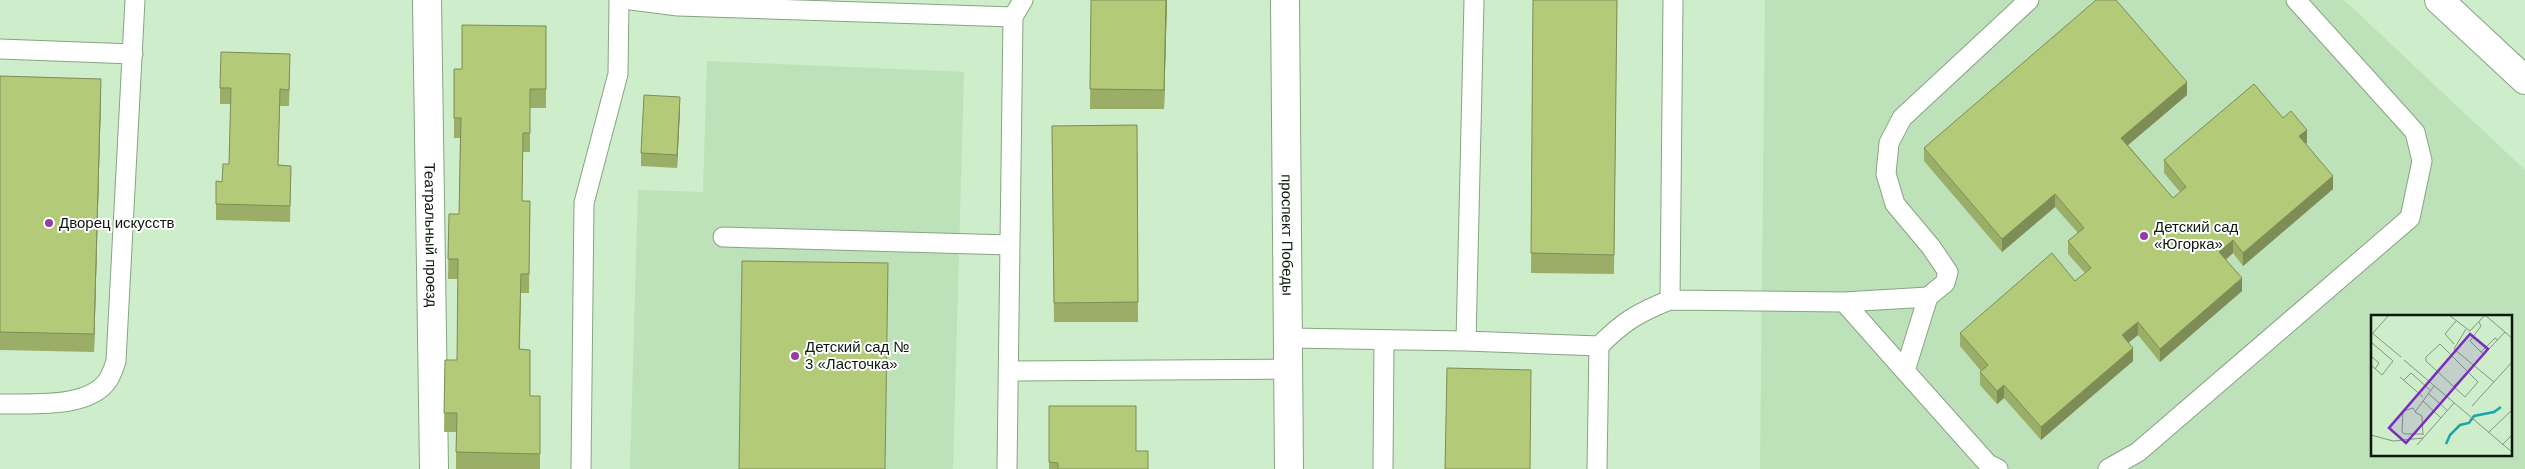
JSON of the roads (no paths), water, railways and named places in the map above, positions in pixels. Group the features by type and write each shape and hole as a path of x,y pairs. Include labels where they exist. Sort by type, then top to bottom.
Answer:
{"street":[{"name":"Театральный проезд","path":"427,0 434,469"},
{"name":"проспект Победы","path":"1285,0 1290,369 1289,469"},
{"path":"2438,0 2525,80"}],"lane":[{"path":"0,404 68,402 91,394 108,380 116,361 135,0"},
{"path":"581,469 584,203 618,74 620,0"},
{"path":"631,0 678,6 1012,17"},
{"path":"1007,469 1012,17 1023,0"},
{"path":"1466,341 1474,0"},
{"path":"1670,300 1673,0"},
{"path":"1905,371 1928,297 1945,283 1948,272 1931,247 1894,204 1886,174 1889,143 1902,118 2029,0"},
{"path":"2108,469 2138,452 2410,218 2422,161 2415,132 2296,0"},
{"path":"0,49 133,54"},
{"path":"724,236 1010,245"},
{"path":"1597,469 1599,346 1622,324 1644,310 1670,300 1844,302 1928,297"},
{"path":"1844,302 1988,464 1998,469"},
{"path":"1289,338 1466,341 1599,346"},
{"path":"1383,469 1384,340"},
{"path":"1008,371 1290,369"}],"place":[{"name":"Дворец искусств","path":"49,223"},
{"name":"Детский сад «Югорка»","path":"2144,236"},
{"name":"Детский сад № 3 «Ласточка»","path":"795,356"}]}
